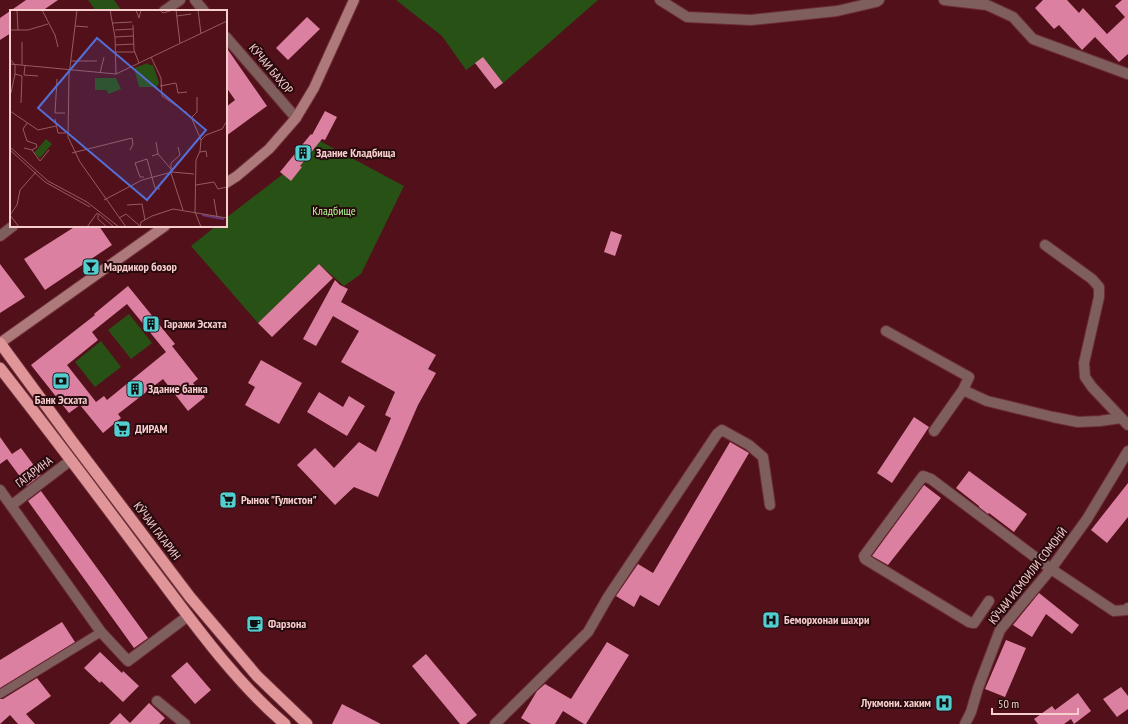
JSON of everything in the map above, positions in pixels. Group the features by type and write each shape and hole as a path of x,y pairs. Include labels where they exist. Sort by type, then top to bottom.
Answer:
{"highway":[{"name":"КӮЧАИ ГАГАРИН","path":"0,343 190,597 257,676 307,724"},
{"path":"0,368 188,616 238,678 285,724"}],"main road":[{"path":"227,183 269,149 296,118 314,88 354,0"},
{"path":"0,343 164,227"}],"street":[{"path":"165,10 180,0"},
{"path":"195,0 203,10"},
{"path":"660,0 687,17 751,20 837,11 879,0"},
{"path":"944,0 974,2 987,5 1013,17 1033,39 1128,74"},
{"name":"КӮЧАИ БАҲОР","path":"227,38 296,118"},
{"path":"0,236 12,227"},
{"path":"1045,245 1092,279 1099,288 1099,297 1084,363 1085,377 1092,387 1125,422"},
{"path":"886,330 968,377 963,390 934,431"},
{"path":"963,390 987,401 1078,422 1125,422"},
{"path":"495,724 588,632 621,577 717,434 722,430 749,445 763,457 770,505"},
{"name":"КӮЧАИ ИСМОИЛИ СОМОНӢ","path":"965,724 971,712 978,688 1000,630 1051,569 1088,519 1128,452"},
{"name":"ГАГАРИНА","path":"12,505 71,460"},
{"path":"989,600 974,623 969,622 865,559 864,556 923,476 931,479 1051,569 1114,611 1126,610 1128,608"},
{"path":"0,490 101,632 128,661 188,616"},
{"path":"0,694 101,632"},
{"path":"157,701 186,724"}],"green space":[{"path":"88,0 114,0 121,10 95,10"},
{"path":"396,0 598,0 503,83 483,58 466,70 442,36"},
{"name":"Кладбище","path":"320,141 404,186 361,274 344,286 319,264 258,323 191,246 215,227 227,227 227,217 283,174 291,180 302,167 300,166"},
{"path":"129,314 152,343 131,359 108,330"},
{"path":"101,341 121,367 95,387 75,362"}],"building":[{"path":"26,0 58,0 43,10 12,10"},
{"path":"1043,0 1067,0 1079,13 1083,8 1107,34 1125,17 1115,6 1122,0 1128,0 1128,54 1119,62 1095,37 1082,50 1059,25 1054,29 1035,8"},
{"path":"10,11 10,34 0,40 0,18"},
{"path":"307,17 320,29 288,60 276,48"},
{"path":"227,48 267,106 227,135 227,106 235,100 227,88"},
{"path":"483,57 503,83 495,89 475,63"},
{"name":"Здание Кладбища","path":"325,111 337,117 325,140 322,139 300,166 302,167 291,181 280,172 311,134 312,135"},
{"path":"74,227 100,227 112,245 45,290 24,259"},
{"path":"611,231 622,235 615,256 604,252"},
{"path":"0,264 25,297 0,313"},
{"path":"319,264 333,278 272,337 258,323"},
{"path":"335,280 340,285 348,289 341,302 436,355 428,369 436,373 418,405 378,497 354,487 335,505 297,465 315,448 334,468 359,442 376,452 391,418 385,415 395,392 341,362 359,331 333,316 316,346 303,339"},
{"path":"128,286 175,344 172,346 198,379 193,383 205,397 188,411 163,379 118,414 121,418 103,433 80,405 69,413 31,365 95,315 94,314","holes":["127,304 166,352 107,400 104,396 96,402 67,365 98,340 92,332"]},
{"path":"261,360 302,383 279,424 245,405 255,387 248,383"},
{"path":"319,392 343,407 349,396 365,406 347,436 307,412"},
{"path":"914,417 929,427 892,483 877,473"},
{"path":"0,437 12,454 21,448 41,475 27,486 7,459 0,464"},
{"path":"730,442 749,453 659,606 640,595 634,607 616,596 638,564 653,573"},
{"path":"969,471 1027,514 1014,532 989,513 988,514 956,488"},
{"path":"1128,483 1128,517 1107,543 1091,530"},
{"path":"924,485 941,498 888,565 872,556"},
{"path":"41,491 148,638 134,648 28,501"},
{"path":"1039,593 1079,625 1072,634 1046,614 1032,637 1013,625"},
{"path":"62,622 75,642 0,688 0,660"},
{"path":"1006,640 1026,648 1005,697 985,689"},
{"path":"607,642 629,655 586,724 563,711 555,724 531,724 521,718 537,691 545,684 571,699"},
{"path":"100,652 122,673 123,671 139,686 123,702 101,681 100,683 84,668"},
{"path":"426,654 477,715 466,724 460,724 412,666"},
{"path":"187,662 211,690 195,704 171,676"},
{"path":"37,678 51,696 26,714 35,724 18,724 10,715 0,724 0,699 3,699"},
{"path":"1121,687 1128,696 1128,709 1117,717 1103,699"},
{"path":"1078,693 1091,711 1074,724 1071,719 1064,724 1038,724 1034,719 1052,706 1055,710"},
{"path":"149,703 165,718 159,724 109,724 120,713 130,723"},
{"path":"342,704 381,724 332,724"}],"place":[{"name":"Здание Кладбища","path":"303,153"},
{"name":"Мардикор бозор","path":"91,267"},
{"name":"Гаражи Эсхата","path":"151,324"},
{"name":"Банк Эсхата","path":"61,381"},
{"name":"Здание банка","path":"135,389"},
{"name":"ДИРАМ","path":"122,429"},
{"name":"Рынок \"Гулистон\"","path":"228,500"},
{"name":"Беморхонаи шахри","path":"771,620"},
{"name":"Фарзона","path":"255,624"},
{"name":"Лукмони. хаким","path":"944,703"}]}
